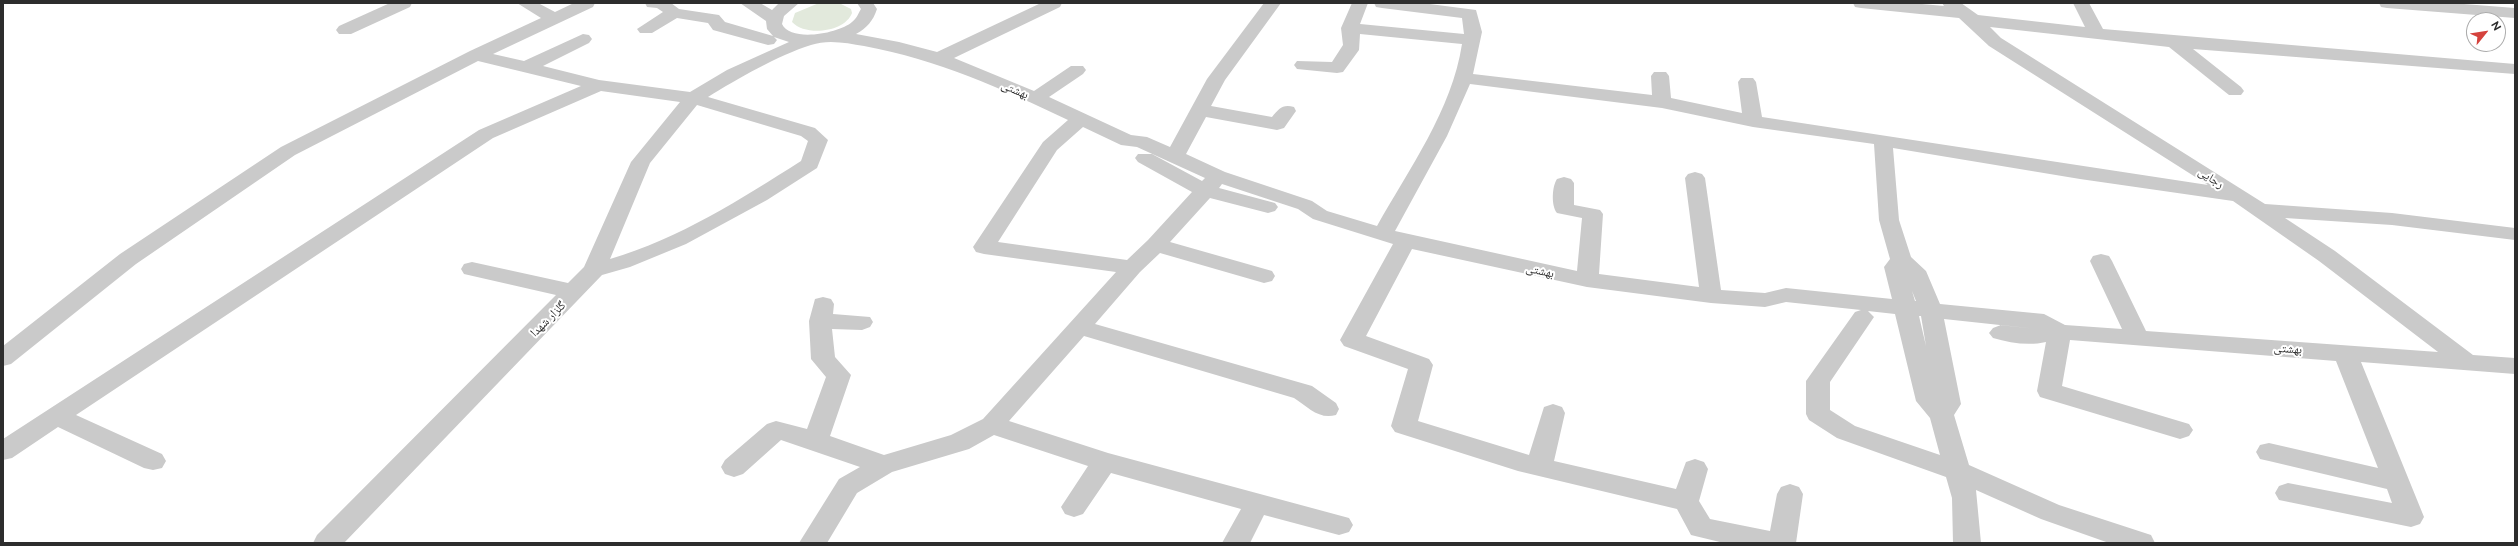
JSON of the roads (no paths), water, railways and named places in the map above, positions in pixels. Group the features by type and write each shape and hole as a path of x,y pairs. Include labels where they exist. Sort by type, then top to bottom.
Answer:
{"street":[{"path":"345,30 404,3"},
{"path":"525,3 554,18"},
{"path":"3,358 128,259 288,151 476,55 587,3"},
{"path":"653,3 662,4 674,13 713,19 719,26 773,30 786,36 809,39 834,36 899,47"},
{"path":"748,3 773,30"},
{"path":"734,74 773,30 778,11 791,3"},
{"path":"939,58 1054,3"},
{"path":"1175,157 1216,79 1273,3"},
{"path":"1302,65 1337,68 1351,50 1354,38 1350,28 1360,3"},
{"path":"1382,3 1470,14 1473,32 1464,78 1434,142 1352,340 1421,365 1404,426 1538,467 1686,501"},
{"path":"2081,3 2097,32"},
{"path":"2387,3 2515,13"},
{"path":"834,36 861,24 868,17 868,5"},
{"path":"1872,10 1961,12 2174,42 2515,69"},
{"name":"رجایی","path":"1961,12 1994,42 2239,196 2327,256 2467,362"},
{"path":"646,29 674,13"},
{"path":"861,24 899,47"},
{"path":"1350,28 1471,40"},
{"path":"527,67 583,39"},
{"path":"734,74 809,39"},
{"path":"2174,42 2235,91"},
{"name":"بهشتی","path":"899,47 939,58 1036,98 1128,141 1140,141 1175,157 1211,183"},
{"path":"476,55 599,85 693,98 808,132 818,140 810,164 742,208 627,262 594,270"},
{"path":"1036,98 1077,70"},
{"name":"گلزار شهدا","path":"327,543 594,270 641,162 693,98 734,74"},
{"path":"1660,76 1662,102"},
{"path":"1464,78 1662,102 1753,121 1883,140 2080,173 2239,196"},
{"path":"1746,82 1753,121"},
{"path":"3,451 486,134 599,85"},
{"path":"1199,110 1277,124 1287,111"},
{"path":"1081,119 1050,146 984,247 1132,267"},
{"path":"1883,140 1889,220 1901,260 1915,271 1934,318 1949,404 1941,414"},
{"name":"بهشتی","path":"1128,141 1124,147 1211,183 1298,216 1320,215 1393,238 1587,280 1711,296 1765,300"},
{"path":"1695,178 1711,296"},
{"path":"813,543 848,486 883,465 960,442 992,425 1132,267 1156,245 1211,183"},
{"path":"1564,183 1564,209 1593,214 1587,280"},
{"path":"2260,210 2392,219 2515,234"},
{"path":"1156,245 1264,276"},
{"path":"1901,260 1894,267 1928,401 1941,414 1965,498 1967,543"},
{"path":"2101,261 2138,338"},
{"path":"472,269 574,292"},
{"path":"1765,300 1786,295 1906,315"},
{"path":"1765,300 1779,307 1863,317 1906,315"},
{"path":"816,441 839,375 823,359 821,313 862,322"},
{"name":"بهشتی","path":"1906,315 1934,318 2035,337 2060,332 2515,366"},
{"path":"1863,317 1818,381 1818,414 1846,432 1957,471 2050,512 2141,543"},
{"path":"1079,327 1303,392 1327,409"},
{"path":"2060,332 2049,392 2180,430"},
{"path":"2288,493 2411,517 2345,353"},
{"path":"1538,467 1553,412"},
{"path":"56,416 153,461"},
{"path":"992,425 1105,462 1339,525"},
{"path":"734,467 776,430 816,441 883,465"},
{"path":"2269,452 2397,482"},
{"path":"1074,506 1105,462"},
{"path":"1695,469 1686,501 1701,528 1744,540 1781,543 1790,494"},
{"path":"1236,543 1257,504"}]}
